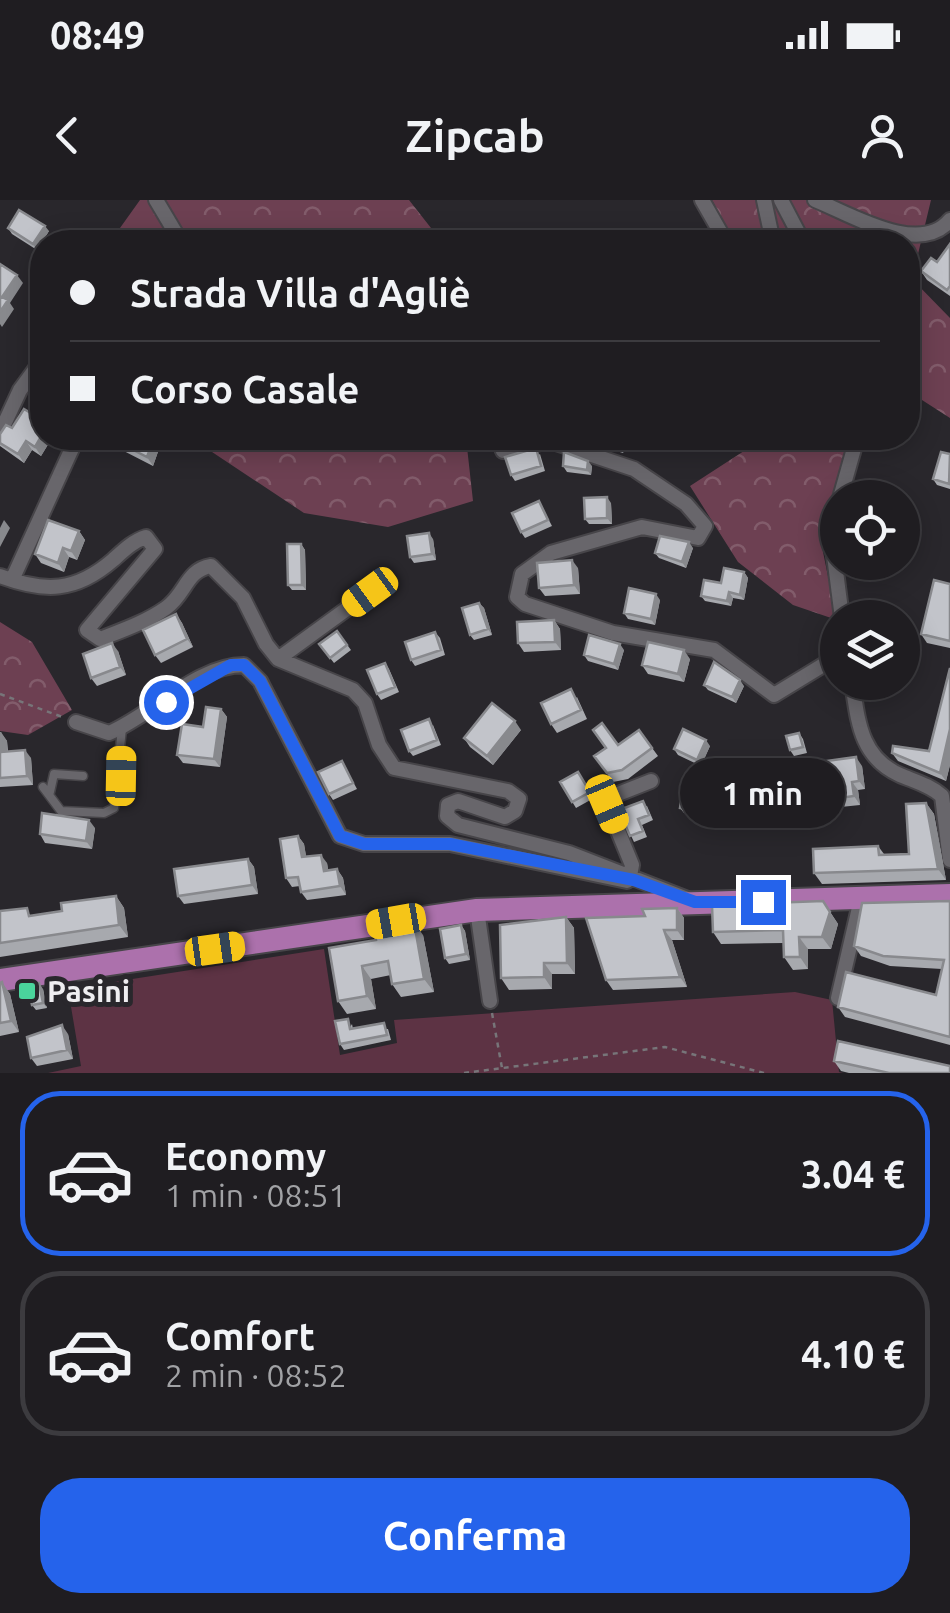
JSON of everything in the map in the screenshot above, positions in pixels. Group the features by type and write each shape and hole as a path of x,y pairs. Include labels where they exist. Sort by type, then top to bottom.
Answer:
{"main road":[{"path":"0,980 478,910 950,895"}],"street":[{"path":"156,200 174,230"},
{"path":"702,200 719,230"},
{"path":"764,200 770,230"},
{"path":"781,200 796,230"},
{"path":"815,200 901,230"},
{"path":"920,235 933,234 950,220"},
{"path":"0,433 30,376"},
{"path":"71,450 6,578 46,589 80,584 146,537 155,549 93,618 87,630 100,639 139,624 170,605 192,573 211,566 243,598 278,659 354,690 394,768 508,790 519,799 514,811 505,817 458,801 448,805 447,816 458,825 569,853 695,902"},
{"path":"577,450 634,469 686,504 706,526 705,533 698,538 642,526 551,553 522,574 517,597 525,604 614,633 714,650 774,696 820,667"},
{"path":"845,480 854,450"},
{"path":"278,659 370,592"},
{"path":"76,722 109,733 194,683 231,665 244,665 260,681 340,836 364,844 450,844 632,878"},
{"path":"855,700 859,730 868,751 893,772 942,796 950,860"},
{"path":"632,878 632,865 608,798 650,781"},
{"path":"838,998 861,899"},
{"path":"478,910 490,1002"}],"lane":[{"path":"83,776 54,774 47,790 61,811 104,813 114,808 122,728"}],"path":[{"path":"0,694 76,722"},
{"path":"490,1002 502,1068"},
{"path":"464,1073 665,1047 764,1073"}],"green space":[{"path":"140,200 409,200 433,230 119,230"},
{"path":"712,200 931,200 920,246 920,230 728,230"},
{"path":"920,287 950,318 950,418 920,399"},
{"path":"209,450 467,450 473,501 388,527 304,513"},
{"path":"746,450 845,450 837,480 820,480 820,580 829,580 833,600 820,600 820,614 793,605 738,562 690,486"},
{"path":"0,622 32,642 72,710 28,735 0,731"}],"shaded area":[{"path":"324,949 340,1055 397,1043 394,1020 795,992 832,1000 839,1072 843,1073 48,1073 81,1066 68,989"}],"building":[{"path":"19,210 45,226 42,230 30,230 30,242 8,228"},
{"path":"950,244 947,290 921,271 931,258 937,262"},
{"path":"0,264 17,275 2,297 8,300 0,312"},
{"path":"24,409 30,413 30,444 26,441 18,454 0,443 6,425 12,428"},
{"path":"537,450 541,466 511,475 505,457"},
{"path":"564,452 588,461 587,470 563,466"},
{"path":"941,452 950,454 949,484 933,479"},
{"path":"607,497 607,518 585,519 584,498"},
{"path":"539,501 548,520 521,532 512,513"},
{"path":"48,520 79,531 71,551 63,548 58,563 35,554"},
{"path":"429,533 432,554 410,557 407,536"},
{"path":"660,536 689,542 682,562 655,553"},
{"path":"287,544 301,544 302,585 288,585"},
{"path":"572,560 574,585 539,588 537,563"},
{"path":"724,568 744,572 740,595 729,592 727,601 701,596 704,580 721,583"},
{"path":"934,580 950,584 950,641 921,634"},
{"path":"629,588 656,594 651,619 624,613"},
{"path":"479,603 488,629 470,635 462,608"},
{"path":"176,614 187,639 155,655 143,630"},
{"path":"554,620 555,642 518,643 517,622"},
{"path":"337,631 347,645 330,658 319,644"},
{"path":"435,632 441,650 411,660 405,642"},
{"path":"589,635 620,644 614,664 584,655"},
{"path":"648,642 684,650 678,674 642,665"},
{"path":"112,643 120,667 91,678 83,654"},
{"path":"714,662 740,680 732,697 704,685"},
{"path":"385,663 395,687 377,694 367,670"},
{"path":"950,668 950,729 940,773 892,753 893,746 929,751"},
{"path":"571,689 581,710 551,724 541,703"},
{"path":"492,703 515,721 487,756 464,738"},
{"path":"206,707 221,709 214,759 177,755 182,724 203,727"},
{"path":"429,719 437,740 409,751 401,730"},
{"path":"602,723 618,745 639,730 652,748 622,770 607,773 594,756 606,748 593,730"},
{"path":"683,729 706,740 697,760 674,749"},
{"path":"0,732 2,752 25,750 27,776 0,778"},
{"path":"799,733 803,747 790,750 786,736"},
{"path":"856,757 859,781 852,782 854,796 825,800 823,786 815,783 812,763"},
{"path":"342,761 353,783 329,794 318,772"},
{"path":"714,770 735,775 729,805 708,801"},
{"path":"578,772 590,792 572,802 560,782"},
{"path":"682,795 703,799 700,811 680,808"},
{"path":"643,801 649,815 638,819 643,831 630,836 619,810"},
{"path":"926,803 938,869 814,873 813,849 878,846 879,855 909,854 906,804"},
{"path":"42,813 89,820 86,841 40,834"},
{"path":"298,836 302,857 321,855 324,871 337,869 340,886 301,892 298,877 286,878 280,839"},
{"path":"248,859 252,885 178,896 174,869"},
{"path":"116,896 119,925 0,943 0,911 27,908 29,916 62,911 61,903"},
{"path":"823,901 830,912 822,937 799,937 800,957 784,957 783,930 713,932 712,905"},
{"path":"950,901 950,1037 838,1007 846,972 936,995 944,960 883,956 854,946 862,903"},
{"path":"677,908 677,930 664,930 680,977 606,980 586,918 645,916 642,909"},
{"path":"566,917 567,963 544,963 544,977 501,978 500,925"},
{"path":"414,922 424,979 392,984 388,961 362,966 367,996 338,1001 329,948 376,940 374,929"},
{"path":"461,925 466,954 445,958 440,929"},
{"path":"0,983 11,1021 0,1023"},
{"path":"39,983 43,1003 32,1005 28,985"},
{"path":"348,1019 350,1029 384,1023 387,1035 340,1044 335,1021"},
{"path":"62,1025 67,1050 31,1058 27,1037"},
{"path":"838,1041 950,1066 950,1073 889,1073 834,1061"}],"place":[{"name":"Pasini","path":"27,991"}],"route":[{"path":"166,702 231,665 244,665 260,681 329,822 340,836 364,844 450,844 516,856 566,870 634,880 695,902 763,902"}]}
